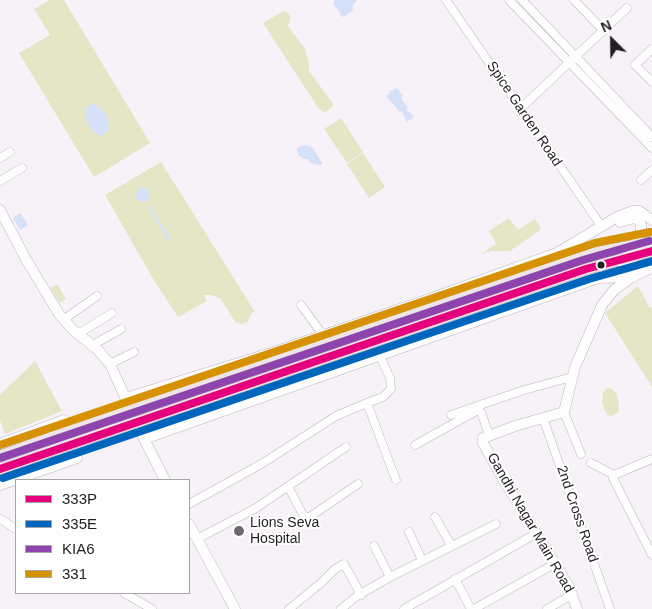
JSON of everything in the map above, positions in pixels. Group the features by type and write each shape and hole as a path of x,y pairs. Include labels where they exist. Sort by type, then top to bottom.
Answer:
{"main road":[{"path":"0,456 64,426 144,405 598,252 652,242"},
{"path":"0,469 73,451 148,418 586,269 652,251"}],"street":[{"name":"Spice Garden Road","path":"446,0 602,227"},
{"path":"509,0 652,137"},
{"path":"522,0 573,61 652,148"},
{"path":"574,0 604,31"},
{"path":"521,108 627,8"},
{"path":"652,49 634,65 652,82"},
{"path":"0,157 10,152"},
{"path":"0,181 22,168"},
{"path":"642,180 652,170"},
{"path":"0,210 27,261 64,320 110,364 164,479"},
{"path":"126,398 323,335 557,253 617,218 633,211 639,211 652,220"},
{"path":"602,227 636,218 639,220 642,228 635,246"},
{"path":"614,261 631,262 635,267 633,277"},
{"path":"581,454 564,412 578,358 602,305 614,290 652,267"},
{"path":"144,438 598,278 633,277"},
{"path":"64,320 97,296"},
{"path":"301,305 323,335"},
{"path":"78,334 112,313"},
{"path":"91,346 121,329"},
{"path":"110,364 134,352"},
{"path":"190,503 263,463 336,416 383,397 391,389 390,378 379,354"},
{"path":"451,415 524,390 572,377"},
{"path":"367,403 396,480"},
{"path":"415,445 478,410 481,412 488,435"},
{"name":"Gandhi Nagar Main Road","path":"564,412 488,435 483,438 483,443 556,563 572,594 577,609"},
{"name":"2nd Cross Road","path":"543,418 610,609"},
{"path":"0,444 64,426"},
{"path":"197,538 256,508 346,447"},
{"path":"0,485 73,451"},
{"path":"591,463 614,474 652,459"},
{"path":"614,474 613,478 652,555"},
{"path":"288,486 303,515 308,518 358,484"},
{"path":"435,517 451,545"},
{"path":"0,519 15,528"},
{"path":"341,609 390,577 496,524"},
{"path":"190,526 235,609"},
{"path":"409,532 422,560"},
{"path":"404,609 537,533"},
{"path":"374,546 390,577"},
{"path":"455,579 473,609 556,563"},
{"path":"289,609 321,583 334,569 344,564 361,595"},
{"path":"126,594 152,609"},
{"path":"546,609 572,594"}],"green space":[{"path":"50,0 64,0 150,143 94,177 19,53 50,35 34,9"},
{"path":"284,11 289,13 291,18 288,26 305,49 309,71 332,102 333,106 328,111 323,112 317,106 263,23"},
{"path":"341,118 363,152 347,163 324,129"},
{"path":"363,153 385,187 369,198 347,164"},
{"path":"161,162 255,312 252,312 248,321 242,324 235,322 221,299 212,295 204,295 207,301 178,317 152,277 105,195"},
{"path":"509,218 518,230 535,219 540,226 540,230 510,251 491,251 481,254 496,244 489,231"},
{"path":"57,284 66,299 60,303 50,288"},
{"path":"638,286 650,308 652,307 652,387 605,313"},
{"path":"35,361 62,411 5,434 0,420 0,395"},
{"path":"607,388 611,388 616,393 619,404 619,412 611,416 607,415 602,403 603,393"}],"water":[{"path":"334,0 357,0 353,5 353,10 344,17 341,16 338,9 334,6"},
{"path":"397,88 403,96 401,98 408,108 406,109 414,117 407,122 402,111 400,112 386,96 390,93 389,91"},
{"path":"95,104 105,113 108,121 109,129 104,135 100,136 92,130 85,118 86,108"},
{"path":"303,145 312,147 322,163 321,165 313,164 298,154 297,148"},
{"path":"140,188 146,188 150,195 146,202 140,202 136,198 136,192"},
{"path":"149,204 170,236 169,240 165,239 148,206"},
{"path":"20,213 28,225 20,230 13,218"}],"transit line":[{"name":"331","path":"0,445 595,243 650,232"},
{"name":"KIA6","path":"0,458 583,260 649,241"},
{"name":"333P","path":"0,469 586,269 652,251"},
{"name":"335E","path":"3,478 589,279 652,261"}],"place":[{"name":"Lions Seva Hospital","path":"239,531"}]}
